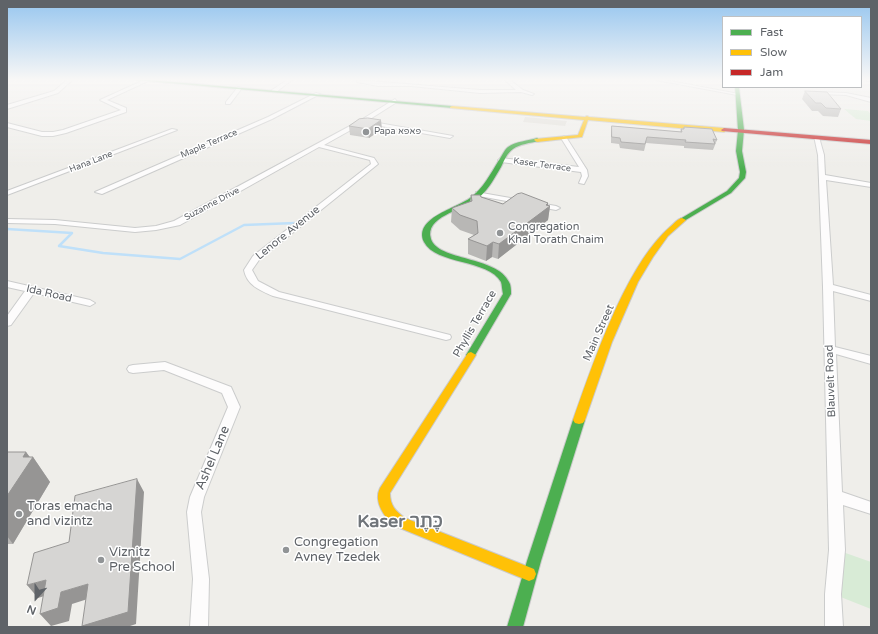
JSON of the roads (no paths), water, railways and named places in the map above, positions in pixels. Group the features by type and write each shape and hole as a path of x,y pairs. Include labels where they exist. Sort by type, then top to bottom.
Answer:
{"street":[{"path":"7,125 42,134 64,132 124,111 124,110"},
{"name":"Maple Terrace","path":"99,192 287,110"},
{"name":"Suzanne Drive","path":"11,221 55,222 135,230 156,228 177,223 381,110"},
{"path":"498,110 871,142"},
{"name":"Main Street","path":"514,627 529,574 597,365 632,289 664,234 673,225 728,192 742,179 739,152 741,130 739,110"},
{"name":"Phyllis Terrace","path":"529,574 400,522 390,516 384,508 384,492 475,349 507,294 507,286 497,272 488,267 438,251 428,241 425,235 427,229 431,224 479,194 509,149 524,142 539,138 577,137 582,134 587,117"},
{"path":"363,121 450,136"},
{"name":"Hana Lane","path":"7,193 174,130"},
{"name":"Blauvelt Road","path":"816,137 821,155 823,177 828,287 837,550 834,594 834,627"},
{"name":"Kaser Terrace","path":"564,138 584,170 585,176 582,183"},
{"name":"Lenore Avenue","path":"317,146 372,159 376,164 256,258 248,270 249,278 261,288 276,294 446,337"},
{"name":"Kaser Terrace","path":"501,160 584,170"},
{"path":"823,177 871,185"},
{"path":"479,194 556,208"},
{"path":"7,226 11,221"},
{"name":"Ida Road","path":"7,284 90,303"},
{"path":"828,287 871,298"},
{"path":"7,323 31,290"},
{"path":"830,349 871,360"},
{"name":"Ashel Lane","path":"133,369 165,366 227,390 234,407 197,497 194,512 201,579 199,627"},
{"path":"835,496 871,508"}],"waterway":[{"path":"7,229 72,233 59,246 103,253 180,259 244,225 295,223"}],"place":[{"name":"Papa פאפא","path":"366,132"},
{"name":"Congregation Khal Torath Chaim","path":"500,233"},
{"name":"Toras emacha and vizintz","path":"19,514"},
{"name":"Congregation Avney Tzedek","path":"286,550"},
{"name":"Viznitz Pre School","path":"101,560"}],"district":[{"name":"Kaser כֶּתֶר","path":"400,522"}]}
